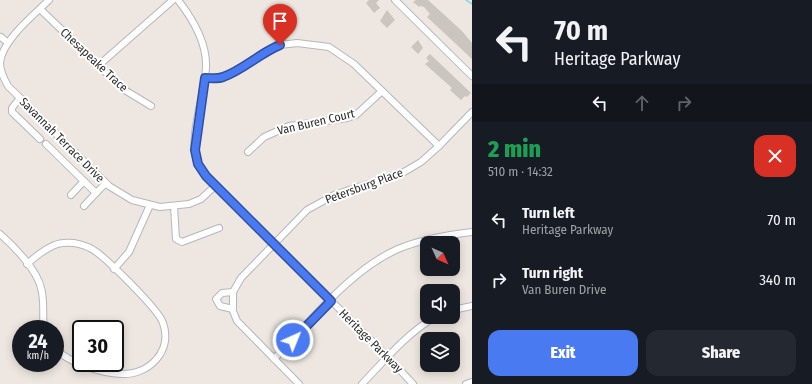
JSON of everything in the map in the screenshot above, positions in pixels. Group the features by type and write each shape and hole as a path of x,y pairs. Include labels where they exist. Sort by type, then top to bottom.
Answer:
{"street":[{"name":"Savannah Terrace Drive","path":"49,0 8,43 0,62 0,66 8,86 119,194 132,200 150,205 174,206 189,204 201,199 215,186"},
{"path":"99,65 173,0"},
{"name":"Heritage Parkway","path":"178,0 189,14 198,32 206,66 195,150 198,164 215,186 388,356 413,384"},
{"path":"395,0 472,76"},
{"name":"Chesapeake Trace","path":"40,9 123,89 152,106"},
{"path":"1,37 8,43"},
{"path":"205,78 221,78 229,75 266,51 280,45 297,43 329,47 345,56 439,146"},
{"name":"Van Buren Court","path":"248,152 264,137 289,126 347,118 356,115 382,91"},
{"path":"20,98 12,108 12,112 40,139"},
{"name":"Petersburg Place","path":"233,292 241,278 307,210 334,195 404,172 421,162 472,112"},
{"path":"46,144 96,193"},
{"path":"71,195 84,182"},
{"path":"84,206 106,183"},
{"path":"114,269 130,252 150,205"},
{"path":"174,206 176,239 182,242 219,228"},
{"path":"274,359 331,301 370,266 397,250 436,237 472,232"},
{"path":"0,234 27,264 36,277 41,288 43,320"},
{"path":"27,264 51,247 62,243 77,243 90,248 102,256 155,310 163,322 166,334 163,350 156,362 146,369 133,374 120,374 80,364 64,356"},
{"path":"233,309 220,306 216,299 222,292 233,292 233,309 237,321 244,330 299,384"},
{"path":"460,309 472,306"},
{"path":"362,384 388,356 415,330 424,324"},
{"path":"466,384 472,382"}],"building":[{"path":"369,0 379,0 376,3 380,8 374,13 366,3"},
{"path":"416,0 428,0 462,31 472,43 472,59 427,17 430,14 424,7 419,7 413,2"},
{"path":"387,10 395,20 387,28 380,21"},
{"path":"418,40 423,48 418,54 411,47"},
{"path":"430,54 471,93 467,97 465,96 461,100 450,90 452,88 425,64 429,61 426,58"}],"waterway":[{"path":"466,0 472,4"}],"route":[{"path":"280,45 266,51 229,75 221,78 205,78 195,150 198,164 215,186 331,301 293,340"}]}
